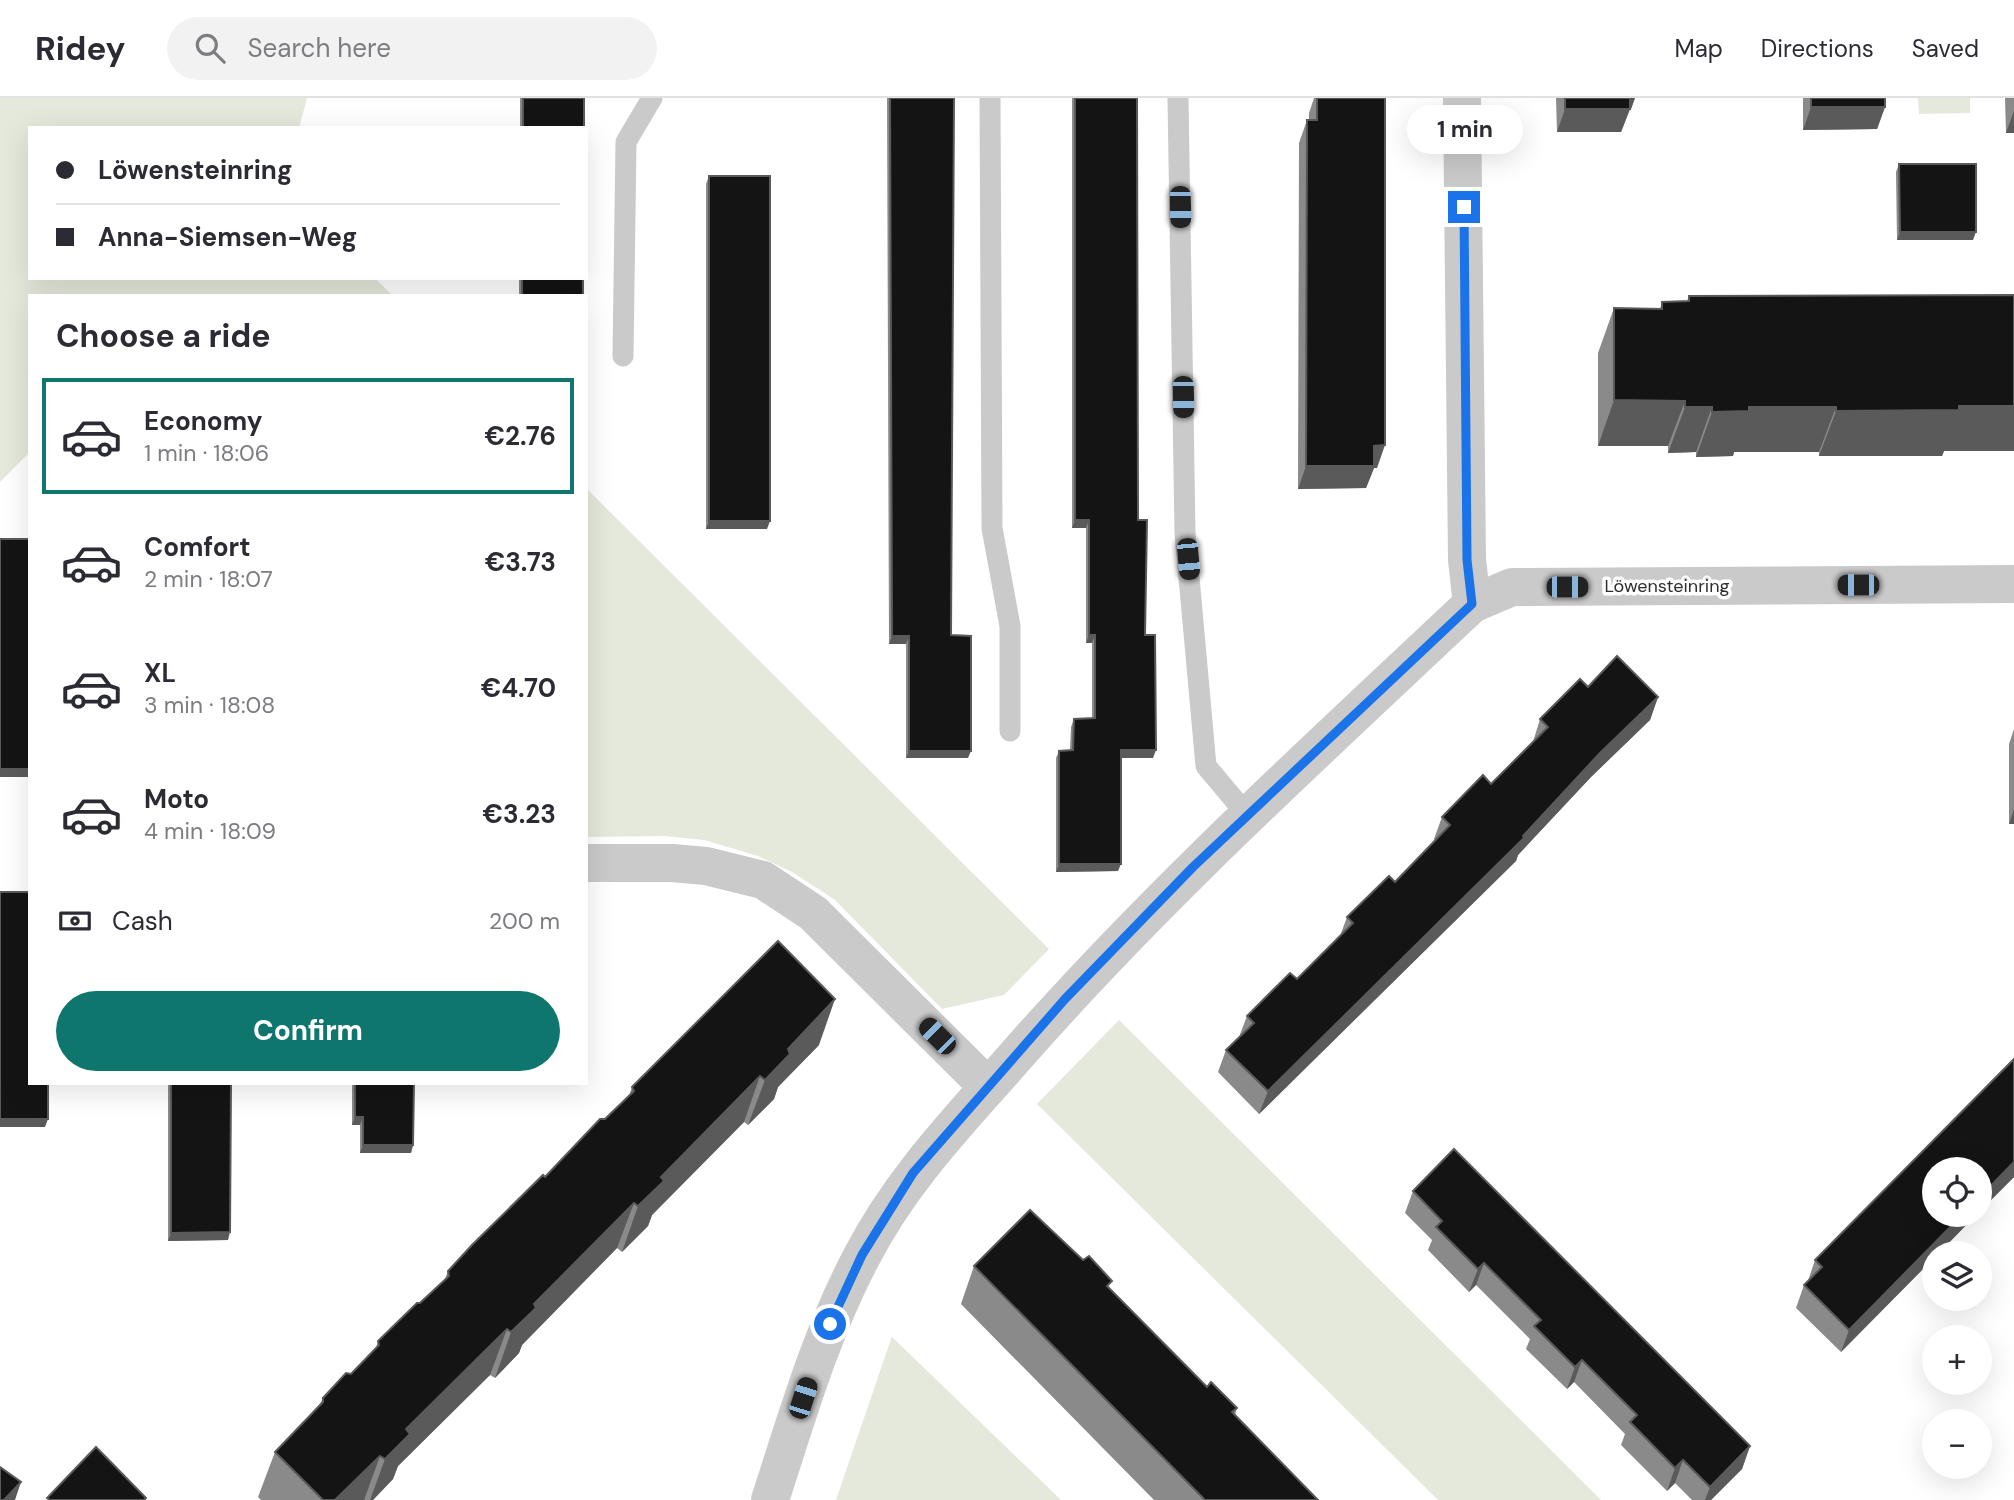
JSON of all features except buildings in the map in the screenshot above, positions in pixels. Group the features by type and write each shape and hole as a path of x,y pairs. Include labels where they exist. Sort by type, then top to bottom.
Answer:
{"street":[{"path":"1462,98 1467,560 1472,604"},
{"name":"Löwensteinring","path":"770,1500 820,1348 862,1255 913,1173 1065,999 1193,867 1472,604 1512,587 2014,584"},
{"path":"588,863 672,863 706,866 763,880 813,914 988,1087"}],"lane":[{"path":"623,356 626,142 652,98"},
{"path":"990,98 992,528 1010,626 1010,731"},
{"path":"1178,98 1185,533 1206,766 1248,816"}],"shaded area":[{"path":"0,98 307,98 300,126 28,126 28,280 377,280 391,294 28,294 28,454 0,482"},
{"path":"1918,98 1970,98 1970,113 1919,114"},
{"path":"588,490 1049,949 1004,995 942,1009 835,900 792,872 758,856 704,840 664,836 588,837"},
{"path":"1119,1020 1601,1500 1438,1500 1037,1104"},
{"path":"892,1337 1061,1500 836,1500"}],"route":[{"path":"830,1324 862,1255 913,1173 1065,999 1193,867 1472,604 1467,560 1464,207"}]}
